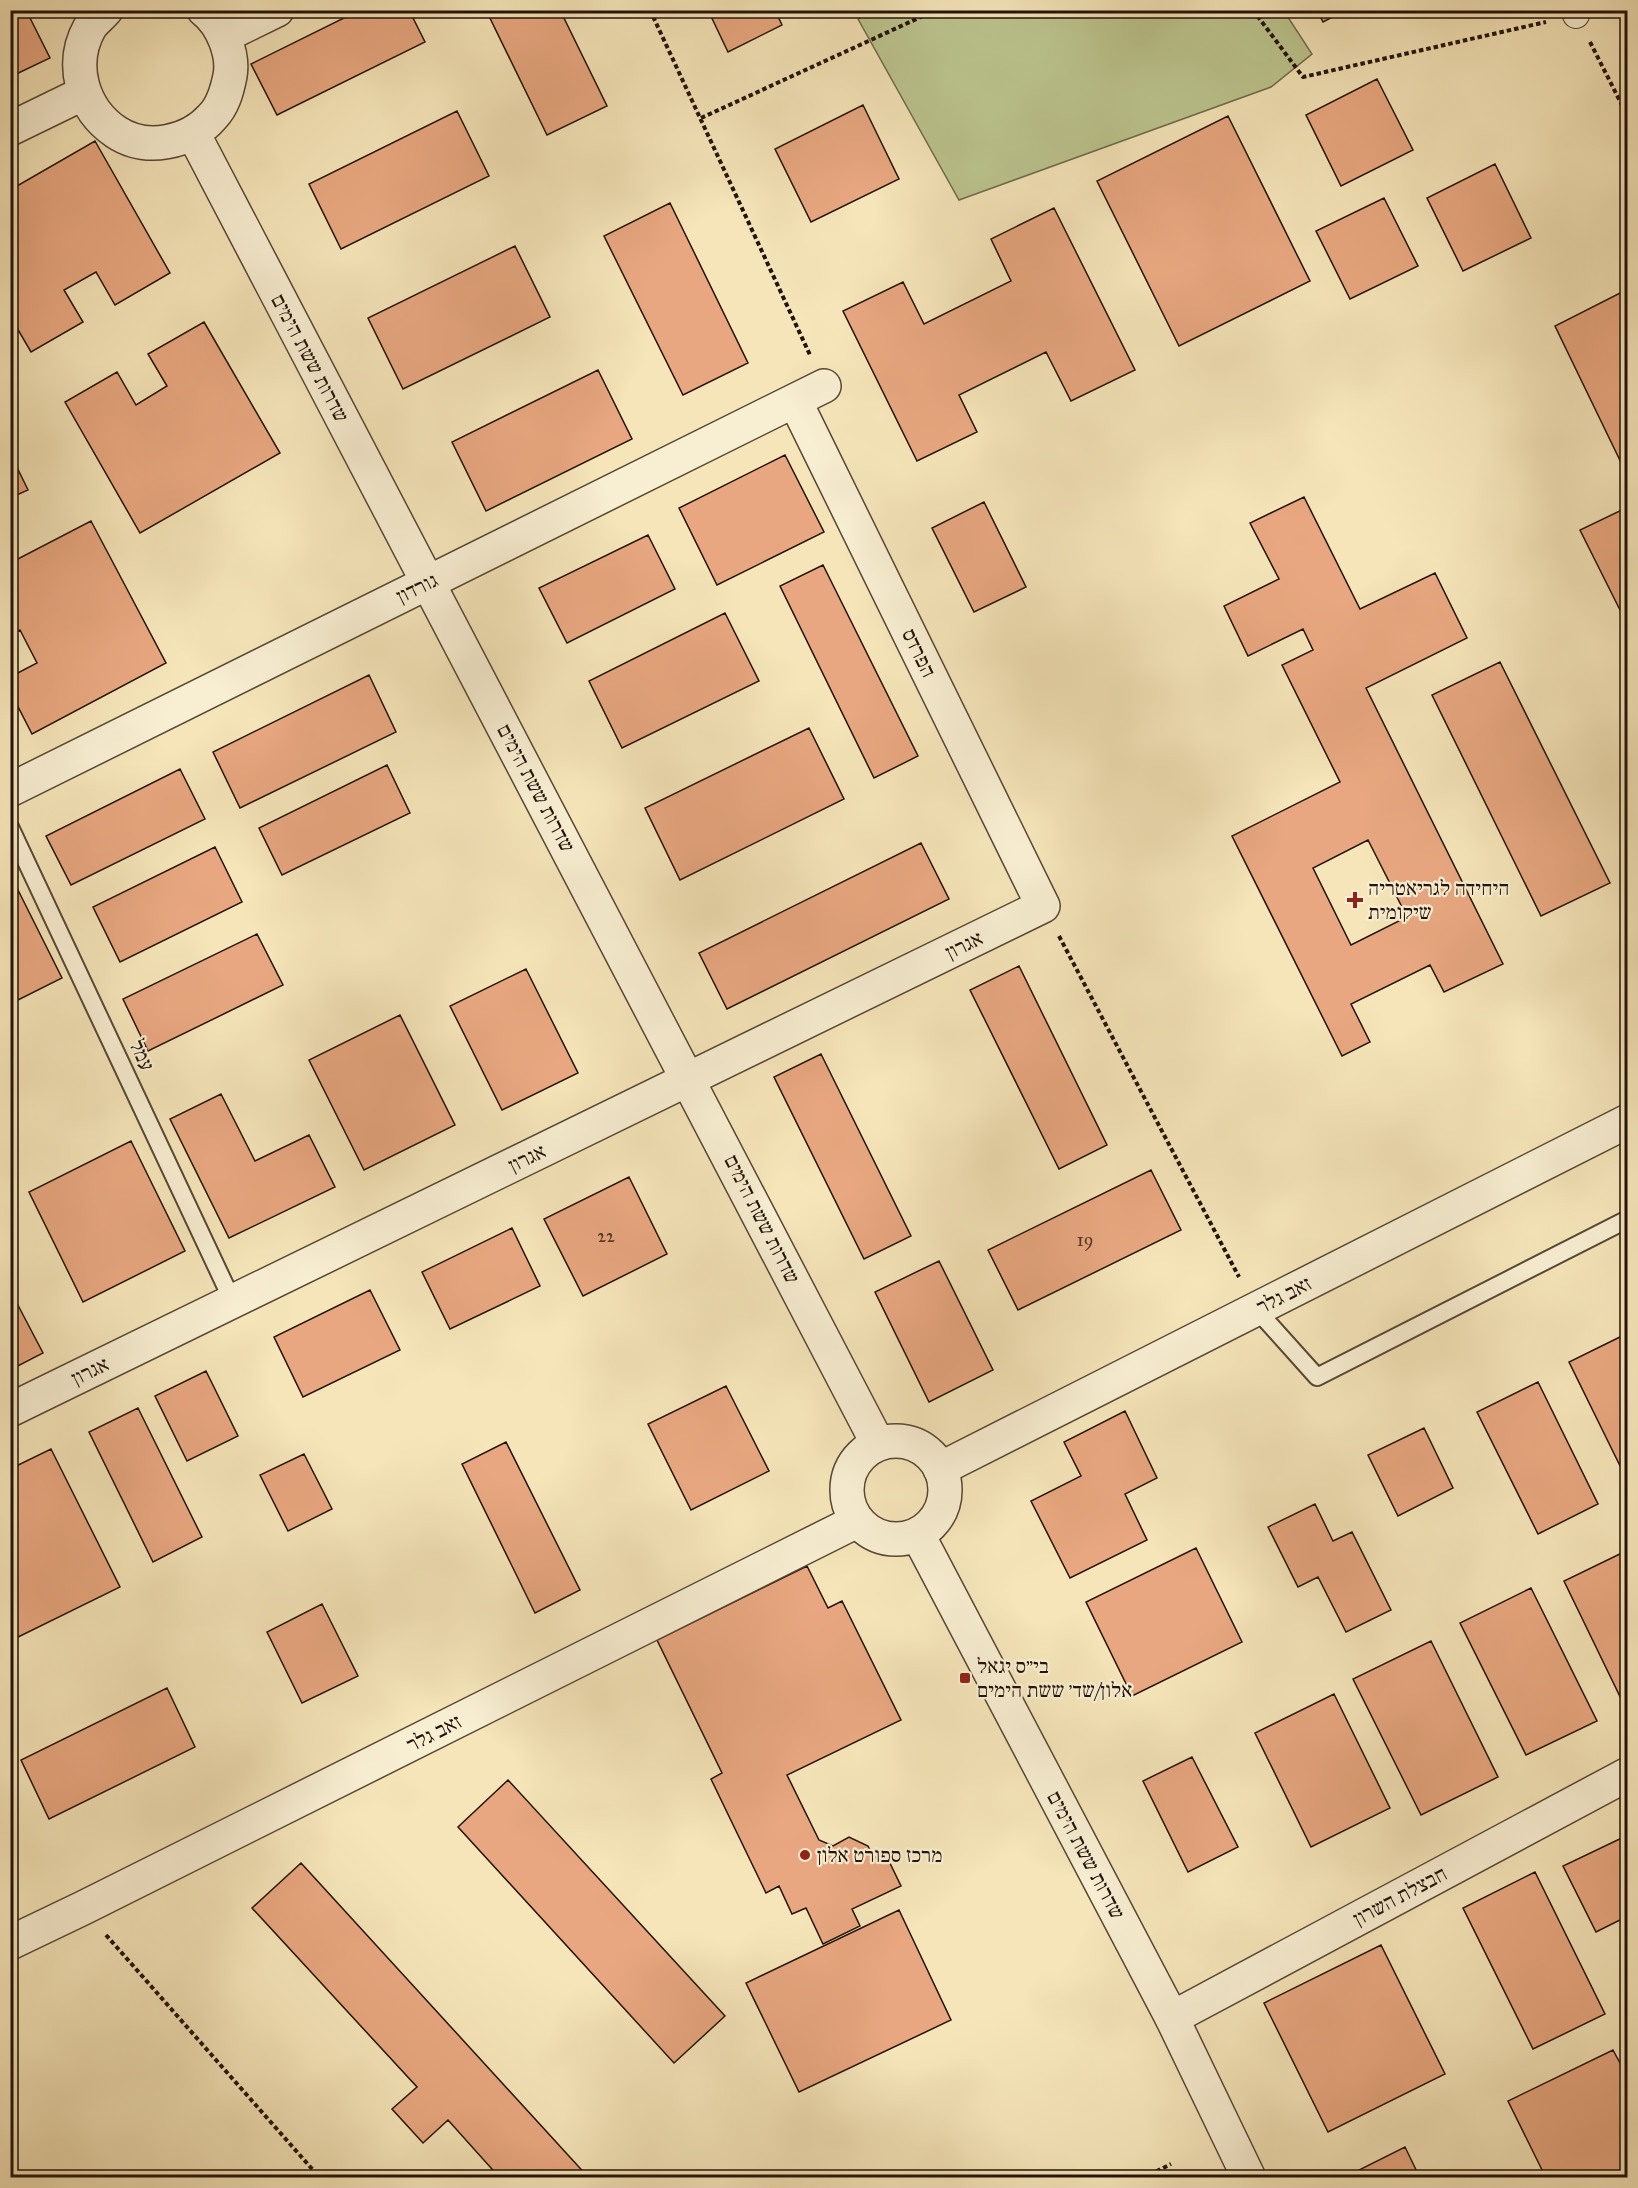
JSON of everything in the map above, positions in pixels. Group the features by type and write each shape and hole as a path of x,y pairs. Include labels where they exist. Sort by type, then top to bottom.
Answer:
{"street":[{"path":"105,10 90,26 81,51 80,77 84,93 98,117 118,133 143,142 169,142 193,134 213,117 226,94 231,68 224,36 210,14 204,10"},
{"path":"224,36 278,10"},
{"path":"10,129 84,93"},
{"name":"שדרות ששת הימים","path":"193,134 878,1444"},
{"name":"גורדון","path":"10,790 824,386"},
{"name":"הפרדס","path":"795,401 1043,906"},
{"name":"אגרון","path":"10,1410 1043,906"},
{"name":"זאב גלר","path":"940,1469 1628,1122"},
{"path":"896,1441 914,1444 929,1454 940,1469 945,1488 943,1506 933,1523 918,1535 891,1540 878,1537 857,1521 849,1507 846,1492 848,1477 855,1462 878,1444 896,1441"},
{"name":"זאב גלר","path":"10,1943 857,1521"},
{"name":"שדרות ששת הימים","path":"918,1535 1172,2018 1249,2178"},
{"name":"חבצלת השרון","path":"1172,2018 1628,1774"}],"lane":[{"name":"עמל","path":"10,827 233,1302"},
{"path":"1256,1310 1317,1377 1628,1219"}],"path":[{"path":"650,10 824,386"},
{"path":"701,118 936,10"},
{"path":"1253,10 1303,77 1575,13 1628,117"},
{"path":"1043,906 1256,1310"},
{"path":"83,1908 320,2178"},
{"path":"1143,2178 1171,2164"}],"green space":[{"path":"874,10 1284,11 1312,54 1271,87 959,200 858,19"}],"building":[{"path":"10,10 26,10 50,58 10,77"},
{"path":"360,10 409,10 425,42 277,115 251,64"},
{"path":"486,10 560,10 607,106 547,135"},
{"path":"708,10 775,10 782,25 728,52"},
{"path":"1317,10 1346,10 1323,22"},
{"path":"1377,79 1413,150 1341,186 1306,115"},
{"path":"863,105 899,179 811,222 775,149"},
{"path":"457,111 489,176 341,249 309,184"},
{"path":"1228,116 1310,281 1179,346 1097,181"},
{"path":"95,141 170,273 115,305 96,272 64,290 83,322 31,352 10,316 10,190"},
{"path":"1495,164 1531,238 1463,271 1427,198"},
{"path":"1384,198 1418,266 1350,299 1316,231"},
{"path":"670,203 748,363 683,395 604,236"},
{"path":"1054,208 1135,370 1071,401 1046,352 959,395 977,432 917,461 843,311 903,282 924,324 1011,281 991,239"},
{"path":"515,246 550,317 403,389 368,318"},
{"path":"1628,289 1628,477 1555,326"},
{"path":"204,322 280,453 140,533 65,402 117,372 136,405 167,386 148,354"},
{"path":"598,370 632,439 486,511 452,442"},
{"path":"10,453 28,490 10,498"},
{"path":"785,455 824,532 717,585 679,508"},
{"path":"1304,497 1360,609 1435,573 1467,638 1366,688 1503,964 1444,992 1430,965 1351,1004 1370,1042 1342,1056 1232,836 1340,782 1282,665 1313,650 1303,629 1248,656 1224,606 1279,579 1250,523","holes":["1368,840 1407,917 1351,945 1313,868"]},
{"path":"984,502 1026,587 974,612 932,528"},
{"path":"1628,507 1628,626 1580,530"},
{"path":"91,521 166,663 32,734 10,691 10,677 37,663 20,630 10,636 10,563"},
{"path":"648,535 675,589 567,643 539,588"},
{"path":"823,565 918,756 874,778 780,586"},
{"path":"725,613 759,681 622,748 589,681"},
{"path":"1500,662 1610,883 1541,916 1432,695"},
{"path":"369,675 396,732 240,808 213,752"},
{"path":"809,728 844,799 680,880 645,808"},
{"path":"387,765 410,813 282,875 259,828"},
{"path":"180,769 205,819 71,885 46,836"},
{"path":"921,843 949,899 727,1009 699,953"},
{"path":"215,847 242,902 120,962 93,907"},
{"path":"10,874 62,978 10,1004"},
{"path":"257,934 283,985 148,1051 123,999"},
{"path":"1019,966 1107,1145 1059,1169 970,990"},
{"path":"526,969 578,1073 502,1110 450,1006"},
{"path":"400,1015 455,1125 364,1170 309,1060"},
{"path":"821,1054 911,1236 864,1259 774,1077"},
{"path":"221,1094 255,1161 309,1135 335,1187 229,1238 170,1119"},
{"path":"131,1141 185,1251 83,1302 29,1192"},
{"path":"1151,1170 1181,1230 1018,1310 988,1250"},
{"path":"629,1177 667,1254 583,1296 544,1219"},
{"path":"512,1228 540,1286 450,1329 422,1272"},
{"path":"939,1261 993,1370 929,1402 875,1292"},
{"path":"10,1290 43,1353 10,1370"},
{"path":"370,1290 400,1350 303,1397 274,1337"},
{"path":"1626,1334 1628,1336 1626,1478 1569,1362"},
{"path":"206,1371 238,1436 187,1461 155,1396"},
{"path":"1538,1382 1598,1504 1538,1534 1477,1412"},
{"path":"726,1386 769,1471 691,1510 648,1424"},
{"path":"138,1408 202,1537 153,1562 89,1432"},
{"path":"1125,1411 1157,1478 1125,1494 1147,1540 1070,1578 1031,1501 1081,1476 1064,1442"},
{"path":"1424,1428 1453,1488 1398,1516 1368,1455"},
{"path":"506,1442 580,1590 535,1613 462,1464"},
{"path":"51,1449 120,1587 10,1641 10,1469"},
{"path":"304,1454 332,1509 288,1531 260,1475"},
{"path":"1315,1504 1333,1541 1352,1532 1391,1610 1346,1632 1318,1577 1298,1587 1268,1527"},
{"path":"1196,1548 1242,1642 1132,1696 1086,1602"},
{"path":"1628,1550 1628,1711 1627,1711 1564,1581"},
{"path":"807,1566 828,1608 842,1601 901,1720 787,1775 819,1840 833,1846 849,1837 868,1846 874,1858 885,1853 901,1886 852,1909 860,1926 823,1944 806,1908 792,1914 779,1886 766,1893 711,1779 722,1773 657,1640"},
{"path":"1531,1588 1597,1721 1526,1755 1460,1623"},
{"path":"322,1604 358,1676 302,1703 267,1632"},
{"path":"1431,1641 1498,1777 1421,1815 1353,1679"},
{"path":"167,1688 195,1747 49,1819 21,1760"},
{"path":"1334,1694 1390,1808 1311,1847 1255,1733"},
{"path":"1192,1757 1238,1847 1188,1872 1143,1781"},
{"path":"508,1780 725,2016 674,2063 458,1827"},
{"path":"1628,1835 1628,1916 1596,1932 1563,1866"},
{"path":"301,1863 589,2178 500,2178 448,2120 423,2143 392,2109 417,2087 252,1908"},
{"path":"1535,1872 1605,2014 1533,2049 1463,1908"},
{"path":"899,1910 951,2020 799,2092 746,1983"},
{"path":"1381,1945 1445,2074 1328,2132 1264,2003"},
{"path":"1613,2050 1628,2078 1628,2178 1546,2178 1508,2101"},
{"path":"1405,2147 1420,2178 1353,2178 1351,2174"}],"place":[{"name":"היחידה לגריאטריה שיקומית","path":"1355,900"},
{"name":"בי״ס יגאל אלון/שד׳ ששת הימים","path":"965,1678"},
{"name":"מרכז ספורט אלון","path":"805,1855"}]}
